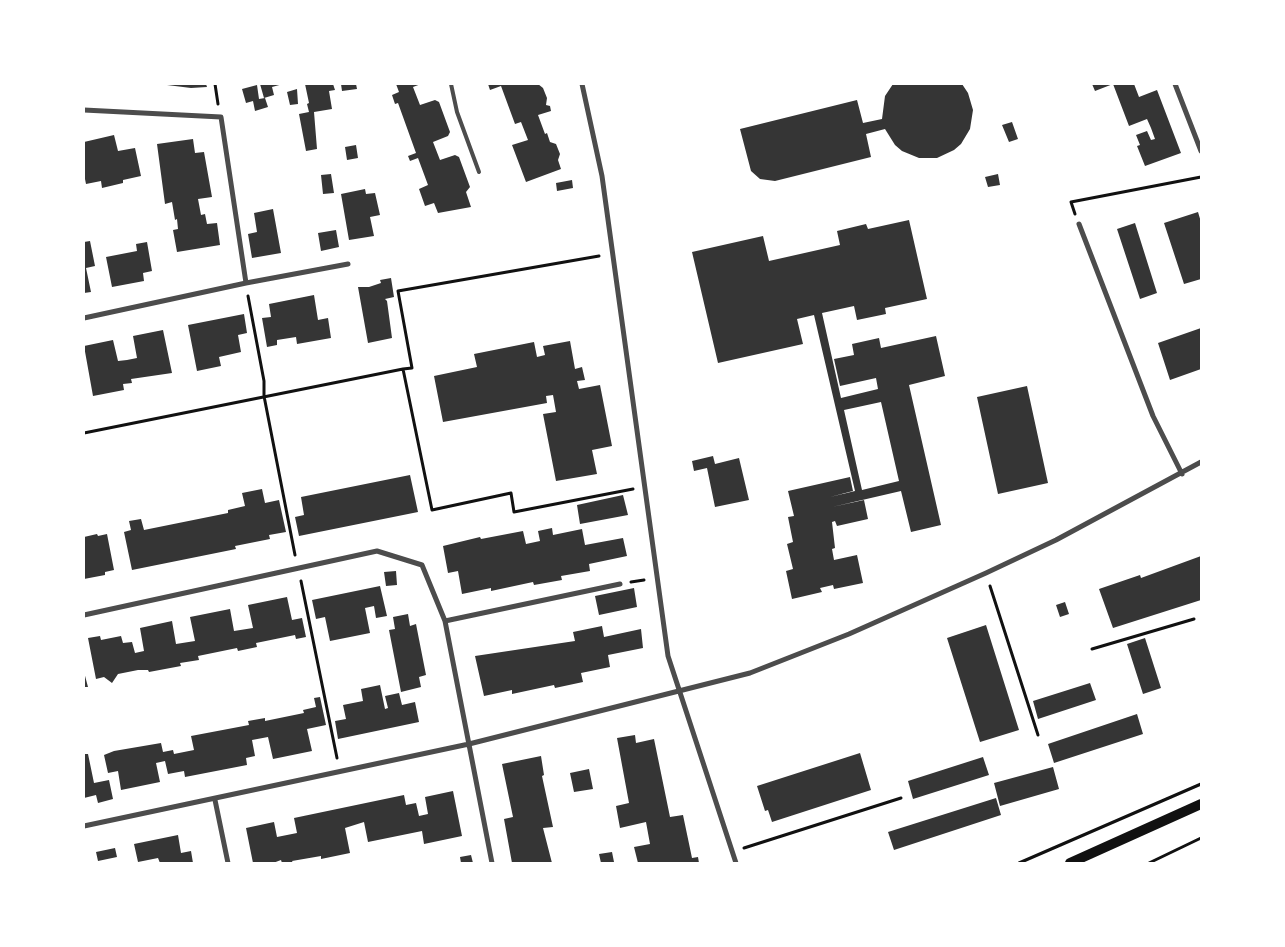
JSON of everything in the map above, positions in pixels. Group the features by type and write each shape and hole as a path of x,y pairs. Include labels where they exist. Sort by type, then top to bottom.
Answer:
{"main road":[{"path":"1070,863 1201,804"}],"street":[{"path":"582,84 602,176 668,656 677,690 736,863"},
{"path":"1176,84 1201,151"},
{"path":"84,110 221,117 246,283"},
{"path":"1079,224 1153,416 1182,474"},
{"path":"84,318 246,283 348,264"},
{"path":"84,826 215,800 469,744 750,673 849,634 986,573 1182,474 1201,462"},
{"path":"84,615 377,551 422,565 445,621 492,863"},
{"path":"445,621 620,584"},
{"path":"215,800 228,863"}],"lane":[{"path":"451,84 456,112 478,172"}],"path":[{"path":"215,84 221,117"},
{"path":"1079,224 1071,202 1201,177"},
{"path":"84,433 412,368 398,290 613,253"},
{"path":"246,283 264,381 264,396 340,773"},
{"path":"403,369 432,510 511,494 514,512 645,487"},
{"path":"986,573 1038,735"},
{"path":"620,584 657,577"},
{"path":"1092,649 1194,619"},
{"path":"1019,863 1201,784"},
{"path":"732,852 901,798"},
{"path":"1149,863 1201,838"}],"building":[{"path":"159,84 206,84 207,87 191,88"},
{"path":"260,84 283,84 272,87 274,95 264,98"},
{"path":"305,84 333,84 335,90 329,91 332,109 314,112 317,149 306,151 299,114 309,112"},
{"path":"341,84 356,84 357,89 342,91"},
{"path":"396,84 421,84 413,87 420,105 435,100 439,102 450,132 448,136 433,142 440,160 455,155 459,157 470,187 466,192 471,207 438,213 434,203 425,206 419,189 428,185 418,158 410,161 408,156 416,153 398,103 395,104 392,95 399,92"},
{"path":"488,84 538,84 543,88 547,98 546,105 550,106 551,111 538,115 545,134 547,133 550,142 556,144 560,154 558,160 561,169 526,182 512,145 528,140 521,122 515,124 501,86 490,90"},
{"path":"893,84 962,84 968,93 973,110 970,129 961,144 954,150 937,158 919,158 902,151 895,145 885,129 866,134 871,157 775,181 760,179 751,171 740,129 857,100 863,123 882,119 885,96"},
{"path":"1092,84 1113,84 1095,91"},
{"path":"1113,84 1134,84 1139,97 1157,90 1181,153 1145,166 1137,146 1140,145 1136,135 1147,131 1151,140 1155,139 1151,128 1147,119 1129,126"},
{"path":"257,85 259,99 265,98 268,107 255,111 253,101 246,103 242,89"},
{"path":"297,89 298,104 290,105 287,92"},
{"path":"1012,122 1018,139 1009,142 1002,125"},
{"path":"114,135 118,151 135,148 141,176 102,188 101,181 86,184 84,174 84,142"},
{"path":"193,139 195,153 204,152 212,197 198,199 201,215 205,214 207,224 217,223 220,245 177,252 173,230 178,229 177,219 175,220 172,202 165,204 157,144"},
{"path":"356,145 358,158 347,160 345,147"},
{"path":"331,174 334,193 323,194 321,175"},
{"path":"998,174 1000,185 988,187 985,177"},
{"path":"572,180 573,188 557,191 556,183"},
{"path":"365,189 366,194 375,193 380,215 370,217 374,236 349,240 341,194"},
{"path":"273,209 281,253 252,258 248,234 257,232 254,213"},
{"path":"1198,212 1201,222 1201,279 1184,284 1164,223"},
{"path":"909,220 927,299 885,308 886,314 857,320 854,306 822,313 841,398 878,389 876,378 840,386 834,359 854,355 852,344 879,338 881,348 936,336 945,376 909,385 941,525 911,532 901,491 832,507 864,500 868,519 837,526 835,521 832,522 835,548 832,549 834,560 857,555 863,583 834,589 833,585 820,588 822,592 792,599 786,571 793,569 787,544 793,542 788,517 794,516 788,491 850,477 853,491 830,497 855,491 814,315 797,319 803,344 718,363 692,252 763,236 769,261 840,245 837,231 866,224 868,229","holes":["881,402 899,481 862,490 844,410"]},
{"path":"1135,223 1157,293 1140,299 1117,229"},
{"path":"336,230 339,247 321,251 318,233"},
{"path":"90,241 95,266 86,268 91,292 84,293 84,242"},
{"path":"147,242 152,271 143,273 144,281 112,287 106,257 137,251 136,244"},
{"path":"391,278 394,297 385,299 387,301 392,338 368,343 358,287 369,287 381,283 380,280"},
{"path":"314,295 318,320 328,318 331,338 297,344 296,337 277,340 277,345 267,347 262,318 271,317 269,304"},
{"path":"244,314 247,333 238,335 241,352 219,357 221,366 197,371 188,325"},
{"path":"1201,328 1201,369 1170,380 1158,343"},
{"path":"163,330 172,373 131,379 132,383 123,384 124,390 93,396 84,346 113,340 118,361 137,358 133,336"},
{"path":"570,341 575,369 582,367 585,380 577,381 579,389 600,385 612,446 592,450 597,474 556,481 543,414 556,412 553,395 546,396 547,403 443,422 434,376 477,367 474,354 534,342 537,357 545,355 543,346"},
{"path":"1027,386 1048,483 998,494 977,397"},
{"path":"713,456 715,464 739,458 749,500 715,507 707,468 694,471 692,461"},
{"path":"410,475 418,512 299,536 295,517 304,515 301,497"},
{"path":"262,489 265,503 279,500 286,532 269,535 270,539 235,546 236,549 132,570 124,532 131,530 129,521 141,519 144,530 228,513 228,510 245,506 242,493"},
{"path":"623,495 628,515 580,524 577,505"},
{"path":"552,528 553,535 582,529 585,545 623,538 627,556 589,564 590,571 561,576 562,580 534,585 533,582 491,591 491,588 462,594 458,571 448,573 443,546 480,537 481,539 523,531 526,544 540,541 538,531"},
{"path":"97,534 98,536 107,534 114,570 105,572 105,575 84,579 84,537"},
{"path":"1201,556 1201,600 1113,628 1099,589 1140,575 1141,578"},
{"path":"396,571 397,585 386,586 384,572"},
{"path":"380,586 387,616 376,618 374,606 365,608 370,633 330,641 325,617 316,619 312,600"},
{"path":"634,588 637,607 599,615 595,596"},
{"path":"287,597 292,620 302,618 306,637 296,639 295,635 256,643 257,647 238,651 237,648 198,656 199,660 180,663 181,666 149,672 148,670 138,670 118,674 112,683 104,677 96,679 88,638 100,636 101,640 121,636 123,643 132,642 135,653 144,651 140,628 172,621 176,644 195,641 190,617 230,609 234,631 253,628 248,605"},
{"path":"1065,602 1069,614 1060,617 1056,605"},
{"path":"408,614 410,626 416,624 426,675 419,677 421,687 401,692 389,630 395,629 393,617"},
{"path":"986,625 1019,730 980,742 947,638"},
{"path":"602,626 604,637 641,629 643,648 608,655 610,667 581,673 583,682 555,688 554,685 512,694 512,690 484,696 475,656 575,641 573,632"},
{"path":"1145,638 1161,688 1143,694 1127,644"},
{"path":"84,672 88,687 84,687"},
{"path":"1090,683 1096,700 1038,719 1033,701"},
{"path":"380,685 385,709 388,708 385,696 399,693 402,705 415,702 419,722 338,739 335,721 346,719 343,705 363,701 361,689"},
{"path":"320,697 326,725 307,729 312,751 273,759 268,737 252,740 255,756 246,758 247,765 185,777 184,771 168,774 165,761 156,763 160,782 121,790 118,771 108,773 104,755 114,751 161,743 163,752 173,750 174,754 194,750 191,736 249,725 248,721 265,718 265,721 304,713 303,710 316,707 314,698"},
{"path":"1137,714 1143,734 1054,763 1048,744"},
{"path":"635,735 636,743 654,739 670,817 683,815 692,858 698,857 699,863 638,863 634,847 650,844 646,822 620,828 616,806 629,803 617,738"},
{"path":"860,753 871,790 772,822 768,810 765,811 757,786"},
{"path":"84,754 88,754 94,783 109,780 113,799 98,803 96,795 84,798"},
{"path":"541,756 544,775 542,776 553,827 543,828 552,863 512,863 504,819 513,817 502,764"},
{"path":"983,757 989,775 913,799 908,781"},
{"path":"1053,767 1059,789 1000,806 994,783"},
{"path":"589,769 593,789 574,792 570,773"},
{"path":"453,791 462,836 424,844 422,831 368,842 364,822 345,828 350,853 321,859 321,856 292,861 293,863 282,863 281,860 273,863 253,863 246,828 274,822 277,837 297,833 294,818 404,795 406,805 416,803 419,816 428,814 425,797"},
{"path":"996,798 1001,815 894,850 888,832"},
{"path":"178,835 181,853 191,851 193,863 160,863 158,858 138,862 134,844"},
{"path":"115,848 117,857 98,861 96,852"},
{"path":"612,852 614,862 601,863 599,854"},
{"path":"471,855 473,863 461,863 460,857"}]}
